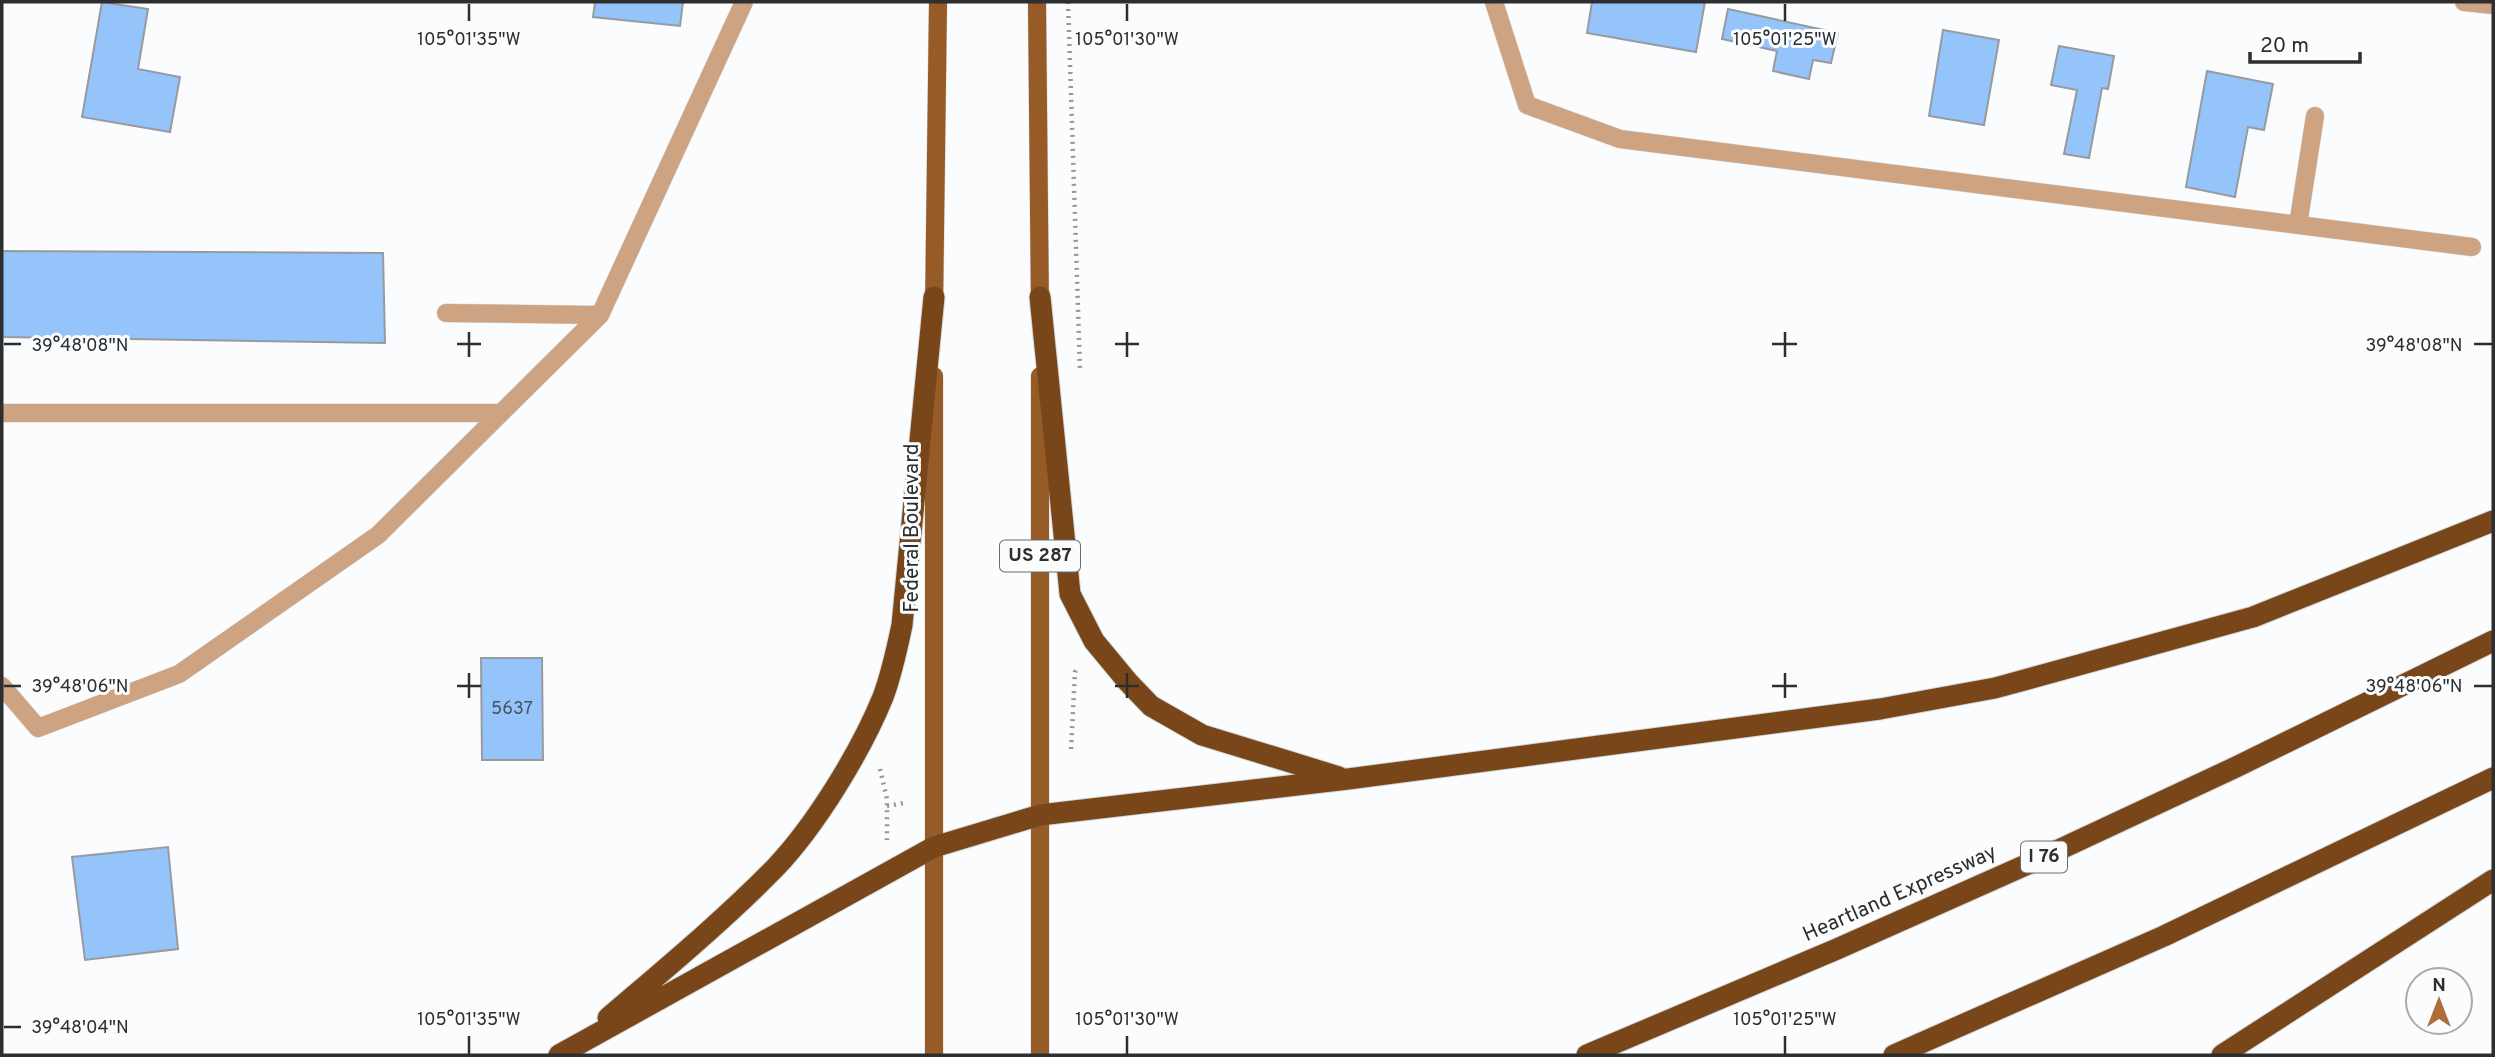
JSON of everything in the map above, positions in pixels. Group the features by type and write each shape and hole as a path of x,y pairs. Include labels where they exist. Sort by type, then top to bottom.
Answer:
{"highway":[{"path":"579,1043 729,912 777,866 802,835 849,766 882,698 893,666 902,625 934,297"},
{"path":"1040,297 1070,594 1086,629 1151,706 1202,735 1348,779"},
{"path":"559,1055 832,906 934,847 1040,815 1348,779 1880,709 1995,688 2253,617 2493,522"},
{"name":"Heartland Expressway","path":"1587,1055 2038,860 2493,641"},
{"path":"1894,1055 2164,936 2493,778"},
{"path":"2222,1055 2493,880"}],"main road":[{"name":"Federal Boulevard","path":"934,1055 934,297 938,2"},
{"name":"US 287","path":"1037,2 1040,297 1040,1055"}],"lane":[{"path":"2,686 38,728 179,674 377,536 600,315 744,2"},
{"path":"1494,2 1527,105 1620,139 2472,247"},
{"path":"2464,2 2493,5"},
{"path":"2298,225 2315,116"},
{"path":"446,313 600,315"},
{"path":"2,413 501,413"}],"path":[{"path":"1068,2 1080,372"},
{"path":"1071,751 1075,672 1080,665"},
{"path":"879,766 887,806 888,844"},
{"path":"887,806 904,803"}],"building":[{"path":"102,2 148,9 138,69 180,77 170,132 82,117"},
{"path":"595,2 683,2 680,26 593,17"},
{"path":"1592,2 1705,2 1696,52 1587,33"},
{"path":"1728,9 1838,33 1831,63 1813,60 1809,79 1773,71 1777,51 1722,39"},
{"path":"1943,30 1999,40 1984,125 1929,116"},
{"path":"2059,46 2114,56 2108,89 2102,88 2089,158 2064,154 2077,90 2051,85"},
{"path":"2207,71 2273,84 2264,130 2248,127 2235,197 2186,187"},
{"path":"2,251 383,253 385,343 2,337"},
{"path":"481,658 542,658 543,760 482,760"},
{"path":"168,847 178,949 85,960 72,857"}]}
